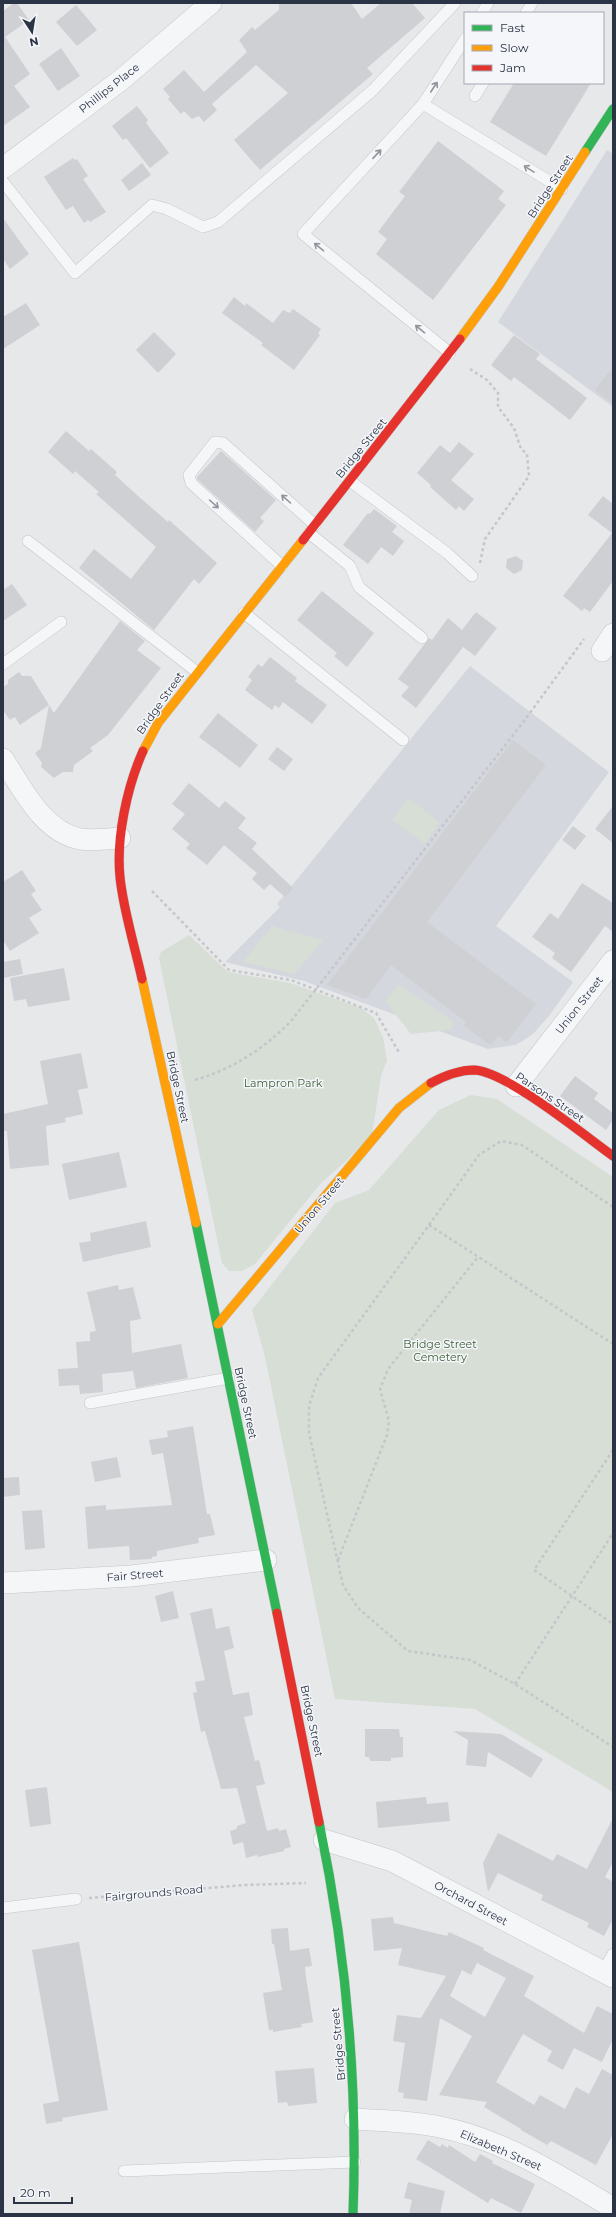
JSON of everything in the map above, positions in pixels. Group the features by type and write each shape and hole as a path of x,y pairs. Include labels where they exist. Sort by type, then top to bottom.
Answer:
{"main road":[{"name":"Bridge Street","path":"354,2214 355,2119 353,2074 341,1954 324,1840 218,1324 121,884 120,838 128,792 143,750 158,723 450,353 498,287 613,109"},
{"name":"Parsons Street","path":"423,1088 445,1075 475,1070 495,1076 516,1086 613,1156"},
{"name":"Union Street","path":"218,1324 399,1108 423,1088"}],"street":[{"name":"Phillips Place","path":"3,168 121,80 211,3"},
{"path":"602,651 613,634"},
{"path":"3,759 40,813 60,830 79,838 94,840 120,838"},
{"name":"Union Street","path":"516,1086 613,961"},
{"name":"Fair Street","path":"3,1583 131,1576 266,1560"},
{"name":"Orchard Street","path":"324,1840 392,1861 608,1974"},
{"name":"Elizabeth Street","path":"355,2119 413,2122 467,2134 543,2167 613,2208"}],"lane":[{"path":"3,182 75,273 152,205 167,209 203,227 218,222 373,90 455,3"},
{"path":"483,12 488,3"},
{"path":"527,12 532,3"},
{"path":"450,353 303,234 423,104 464,41"},
{"path":"475,96 482,84"},
{"path":"423,104 562,189"},
{"path":"282,566 191,483 189,475 215,442 223,443 350,566 359,587 422,638"},
{"path":"350,481 447,553 472,576"},
{"path":"28,541 197,672"},
{"path":"244,613 403,740"},
{"path":"3,664 61,622"},
{"path":"90,1403 229,1378"},
{"path":"3,1908 76,1899"},
{"path":"608,1974 613,1954"},
{"path":"124,2171 355,2162"}],"path":[{"path":"470,369 487,380 498,393 498,408 514,428 521,449 527,454 529,476 485,539 480,563 472,576"},
{"path":"195,1080 214,1075 242,1060 271,1041 292,1020 519,727 568,658 588,634"},
{"path":"152,891 229,970 291,980 376,1013 400,1054"},
{"path":"613,1207 522,1145 501,1141 479,1155 318,1378 309,1406 309,1433 337,1562 344,1585 358,1608 408,1650 470,1660 515,1684 613,1746"},
{"path":"429,1225 613,1344"},
{"path":"337,1562 387,1436 389,1421 380,1389 388,1369 478,1257"},
{"path":"613,1450 534,1570 613,1624"},
{"path":"515,1684 613,1533"},
{"name":"Fairgrounds Road","path":"76,1899 245,1885 306,1883"}],"shaded area":[{"path":"607,150 613,154 613,407 498,322"},
{"path":"470,666 609,772 496,926 573,982 549,1016 533,1034 521,1042 515,1045 488,1049 304,981 225,962 280,907 277,904"}],"green space":[{"path":"408,798 440,822 425,844 392,820"},
{"path":"272,926 324,940 294,974 243,962"},
{"name":"Lampron Park","path":"189,935 228,972 290,983 361,1008 374,1018 383,1037 387,1060 381,1076 372,1134 347,1160 321,1183 255,1264 242,1271 229,1271 222,1263 159,958 161,952"},
{"path":"398,984 454,1022 451,1030 411,1034 385,1001"},
{"name":"Bridge Street Cemetery","path":"471,1095 497,1099 613,1177 613,1792 475,1709 335,1699 265,1357 252,1310 335,1203 369,1190 439,1110"}],"building":[{"path":"14,3 17,3 29,20 5,37 30,74 14,86 30,107 3,126 3,11"},
{"path":"279,3 351,3 362,19 381,3 412,3 425,18 367,68 373,74 260,170 234,140 288,93 256,65 212,104 217,110 204,122 199,116 192,119 184,111 181,114 168,99 170,97 163,89 184,70 204,92 247,52 239,40 252,27 255,30 279,10"},
{"path":"76,5 97,30 77,46 56,22"},
{"path":"61,48 80,76 58,91 39,64"},
{"path":"513,84 590,84 546,156 490,122"},
{"path":"137,106 148,120 146,123 169,153 150,168 126,138 123,140 112,126"},
{"path":"438,141 504,191 498,199 506,205 433,300 376,254 387,239 378,232 405,196 399,192"},
{"path":"73,158 75,160 77,159 88,176 83,179 106,212 90,222 88,220 84,223 73,206 66,210 44,177"},
{"path":"142,163 151,175 129,191 121,180"},
{"path":"3,218 29,254 10,269 3,259"},
{"path":"234,297 245,306 246,303 273,323 283,310 290,313 293,309 321,329 318,333 320,335 294,370 261,345 263,343 222,313"},
{"path":"26,303 40,325 3,349 3,317"},
{"path":"154,332 176,354 158,373 136,350"},
{"path":"514,335 540,354 536,359 587,398 570,420 514,377 511,381 491,365"},
{"path":"613,367 613,404 595,390"},
{"path":"66,431 89,451 91,449 117,472 115,475 138,496 168,522 169,520 217,563 199,584 194,579 154,630 79,568 94,549 131,579 156,547 96,494 99,492 75,471 73,474 48,452"},
{"path":"459,442 474,454 451,480 474,499 464,511 459,506 456,510 430,487 431,485 417,473 440,445 450,453"},
{"path":"221,451 276,500 260,518 264,521 255,532 197,479 197,477"},
{"path":"603,496 613,504 613,581 590,612 584,608 582,611 563,596 612,533 588,515"},
{"path":"374,509 397,526 392,532 404,541 393,556 381,547 368,564 343,545 368,513 370,514"},
{"path":"516,556 523,561 522,570 514,574 506,568 507,559"},
{"path":"12,584 27,605 3,621 3,590"},
{"path":"322,591 374,633 347,667 334,656 337,653 297,620"},
{"path":"476,612 497,628 475,656 463,647 416,708 401,696 409,687 398,679 429,638 432,640 448,618 462,630"},
{"path":"120,621 145,641 137,650 161,668 108,735 90,748 93,751 74,765 73,772 63,772 54,778 41,767 42,763 35,753 41,748 49,705 54,713"},
{"path":"270,657 297,678 295,681 327,705 312,724 283,702 279,708 275,705 272,710 245,690 252,680 248,677 258,664 262,667"},
{"path":"19,672 22,676 31,676 49,705 20,725 15,717 10,720 3,710 3,687 8,684 8,680"},
{"path":"218,713 258,745 240,768 199,737"},
{"path":"513,740 546,765 427,922 536,1004 507,1042 498,1036 490,1045 463,1025 466,1022 391,965 366,999 327,985"},
{"path":"277,747 293,759 284,771 268,759"},
{"path":"189,783 219,808 225,801 246,818 238,828 257,843 252,849 293,888 285,897 270,884 264,890 252,879 257,873 224,845 207,865 186,848 190,844 172,829 185,814 172,804"},
{"path":"613,806 613,843 595,829"},
{"path":"573,826 586,836 575,850 562,840"},
{"path":"22,870 36,891 31,894 42,910 29,918 39,933 10,951 3,940 3,882"},
{"path":"582,883 613,903 613,932 605,926 571,972 552,958 555,953 532,937 550,913 558,919"},
{"path":"20,959 23,974 3,978 3,962"},
{"path":"64,968 70,1000 28,1007 26,999 14,1001 10,978"},
{"path":"81,1053 88,1088 78,1090 83,1114 65,1118 66,1122 46,1126 49,1165 10,1169 7,1131 3,1131 3,1114 48,1104 40,1061"},
{"path":"575,1076 598,1093 594,1099 613,1113 613,1120 606,1130 560,1096"},
{"path":"119,1152 127,1187 69,1200 62,1164"},
{"path":"146,1221 151,1247 83,1262 79,1243 91,1241 90,1233"},
{"path":"118,1285 119,1290 133,1287 141,1319 130,1321 132,1353 181,1344 188,1378 136,1388 133,1371 102,1374 103,1392 80,1394 79,1385 59,1386 58,1369 78,1368 76,1342 90,1341 90,1332 96,1331 87,1292"},
{"path":"193,1426 207,1514 210,1514 215,1535 198,1538 199,1543 157,1551 157,1556 152,1557 152,1559 130,1560 129,1546 88,1549 85,1507 106,1505 106,1510 172,1505 163,1453 152,1455 149,1440 168,1437 167,1431"},
{"path":"117,1457 121,1477 95,1482 91,1462"},
{"path":"19,1477 20,1495 3,1497 3,1478"},
{"path":"42,1510 45,1548 25,1550 22,1511"},
{"path":"173,1591 179,1618 161,1622 155,1596"},
{"path":"212,1608 216,1629 229,1626 234,1648 224,1651 233,1695 249,1692 253,1715 244,1717 255,1761 259,1760 265,1784 256,1786 267,1831 278,1828 279,1831 286,1829 291,1847 284,1849 284,1851 246,1858 243,1842 233,1845 230,1831 237,1829 237,1826 246,1823 237,1788 221,1789 205,1731 201,1732 193,1693 197,1692 195,1682 205,1680 190,1613"},
{"path":"365,1729 399,1729 400,1737 403,1737 403,1757 391,1758 391,1761 370,1761 369,1757 365,1757"},
{"path":"453,1731 501,1734 543,1759 531,1778 488,1752 486,1767 466,1765 468,1740"},
{"path":"47,1787 51,1824 30,1827 25,1790"},
{"path":"426,1797 427,1804 448,1802 450,1821 378,1828 376,1802"},
{"path":"613,1818 613,1862 605,1877 613,1882 613,1919 604,1936 587,1927 589,1923 541,1900 543,1895 498,1873 488,1892 483,1863 498,1833 553,1861 557,1854 587,1869"},
{"path":"393,1917 394,1923 447,1936 449,1932 484,1948 483,1950 534,1976 524,1996 584,2033 597,2006 613,2014 613,2039 602,2062 574,2048 563,2070 547,2061 552,2051 523,2034 496,2082 534,2105 540,2095 565,2109 576,2087 589,2094 602,2069 613,2075 613,2134 596,2165 551,2141 547,2145 521,2130 484,2107 487,2102 439,2095 472,2036 440,2018 427,2101 403,2098 404,2093 398,2092 405,2043 393,2041 397,2015 421,2018 446,1976 398,1965 402,1948 374,1951 371,1919","holes":["477,1963 506,1978 485,2017 450,1996 462,1970 471,1975"]},
{"path":"288,1928 290,1951 309,1948 312,1966 305,1967 313,2022 301,2024 302,2027 273,2032 273,2030 269,2030 263,1993 282,1990 274,1944 272,1944 271,1929"},
{"path":"79,1942 108,2110 62,2118 63,2121 46,2124 43,2104 59,2101 32,1950"},
{"path":"314,2068 317,2103 288,2106 287,2102 278,2103 275,2071"},
{"path":"428,2140 440,2147 442,2144 448,2148 449,2145 475,2162 480,2154 493,2161 492,2163 535,2184 521,2213 491,2198 488,2203 416,2159"},
{"path":"408,2182 445,2191 440,2214 409,2214 412,2200 404,2198"}],"traffic: fast":[{"path":"585,152 613,109"},
{"path":"196,1223 277,1613"},
{"path":"319,1822 336,1919 348,2017 354,2115 353,2214"}],"traffic: slow":[{"path":"460,339 498,287 585,152"},
{"path":"143,751 158,723 303,540"},
{"path":"142,979 196,1223"},
{"path":"218,1324 399,1108 431,1083"}],"traffic: jam":[{"path":"303,540 460,339"},
{"path":"142,979 124,902 119,862 121,829 124,813 132,780 143,751"},
{"path":"431,1083 457,1072 474,1070 488,1073 525,1092 613,1156"},
{"path":"277,1613 319,1822"}]}
